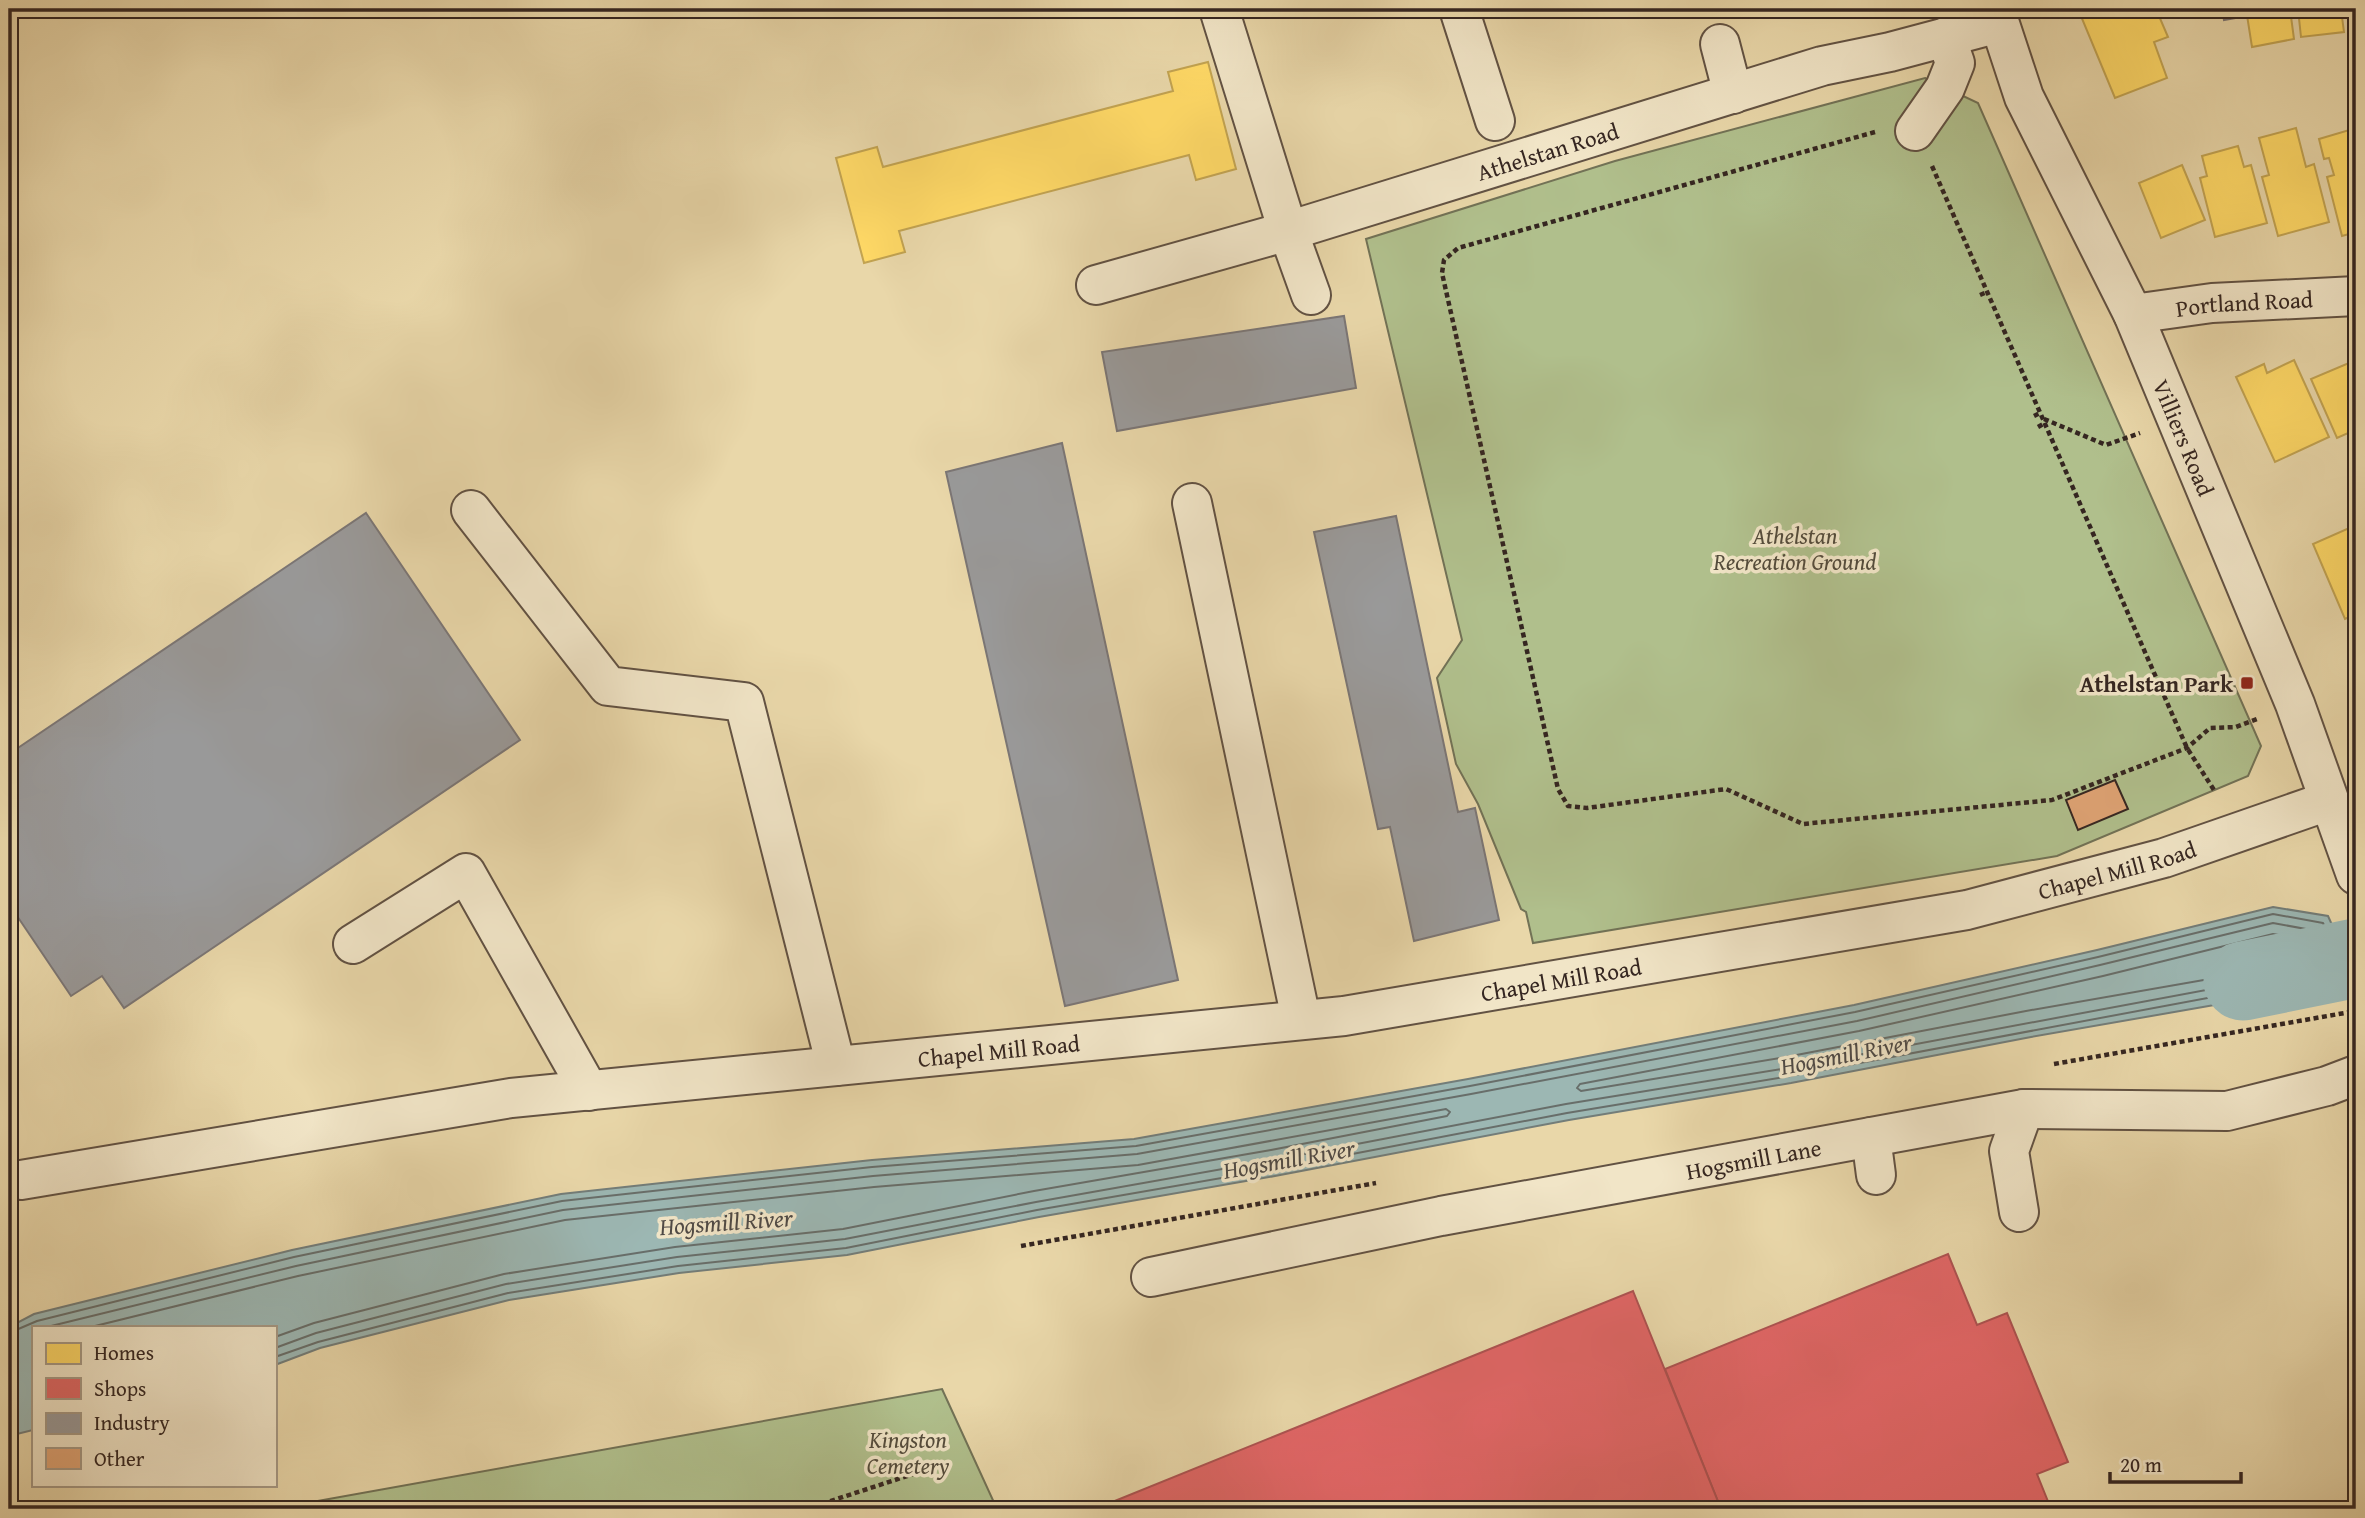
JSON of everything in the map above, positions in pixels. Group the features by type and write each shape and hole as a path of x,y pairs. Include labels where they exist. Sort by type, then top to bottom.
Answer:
{"street":[{"path":"1219,9 1288,231 1311,295"},
{"path":"1459,9 1495,121"},
{"name":"Athelstan Road","path":"1096,285 1288,231 1822,66 1946,37 1997,16"},
{"name":"Villiers Road","path":"1997,16 2024,97 2133,314 2295,704 2356,875"},
{"path":"1915,131 1945,88 1955,63 1946,37"},
{"path":"1720,44 1733,94"},
{"name":"Portland Road","path":"2133,314 2212,303 2356,296"},
{"path":"1192,503 1301,1019"},
{"path":"471,510 608,685 744,702 836,1066"},
{"name":"Chapel Mill Road","path":"21,1180 511,1098 1344,1016 1967,910 2164,858 2328,801"},
{"path":"353,944 466,873 589,1091"},
{"name":"Hogsmill Lane","path":"1152,1277 1441,1216 2024,1109 2227,1111 2327,1086 2356,1075"},
{"path":"2020,1212 2010,1151 2024,1109"},
{"path":"1871,1138 1876,1175"}],"path":[{"path":"2214,790 2187,748 1915,131 1905,124 1458,248 1444,260 1442,273 1558,789 1568,806 1587,808 1726,789 1803,824 2052,800 2187,748 2210,728 2236,727 2295,704"},
{"path":"1980,295 1987,292"},
{"path":"2034,416 2106,445 2176,418"},
{"path":"2038,427 2043,418"},
{"path":"806,1509 947,1463"}],"green space":[{"name":"Athelstan Recreation Ground","path":"1925,78 1978,103 2261,746 2248,776 2057,856 1533,943 1526,912 1521,909 1478,804 1456,764 1437,678 1462,640 1366,239 1615,161"},
{"name":"Kingston Cemetery","path":"942,1389 997,1509 273,1509"}],"water":[{"path":"2273,907 2328,916 2356,978 1791,1083 1569,1120 1275,1176 1039,1217 847,1255 679,1273 509,1300 320,1348 276,1365 276,1326 32,1326 32,1430 9,1436 9,1327 34,1314 292,1250 561,1194 872,1160 1134,1139 1468,1079 1854,1005"}],"building: Homes":[{"path":"2078,9 2156,9 2168,37 2154,42 2167,78 2115,98"},
{"path":"2246,9 2290,9 2294,39 2252,47"},
{"path":"2298,9 2341,9 2344,32 2301,37"},
{"path":"1208,62 1236,169 1196,180 1189,155 899,231 905,252 864,263 836,158 877,147 883,167 1173,91 1168,72"},
{"path":"2296,128 2306,167 2314,164 2329,222 2278,236 2262,177 2269,175 2259,138"},
{"path":"2356,128 2356,232 2342,236 2327,177 2334,175 2329,158 2324,159 2319,139"},
{"path":"2238,146 2244,167 2251,165 2267,223 2215,237 2200,178 2207,176 2202,156"},
{"path":"2182,165 2205,220 2161,238 2139,183"},
{"path":"2294,360 2329,437 2275,462 2236,377 2264,364 2267,373"},
{"path":"2356,360 2356,452 2348,433 2337,438 2311,379"},
{"path":"2356,525 2356,614 2345,619 2313,544"}],"building: Shops":[{"path":"1948,1254 1977,1325 2007,1313 2068,1462 2037,1474 2051,1509 1721,1509 1665,1369"},
{"path":"1633,1291 1721,1509 1095,1509"}],"building: Industry":[{"path":"2222,9 2246,9 2247,16 2224,20"},
{"path":"1344,316 1356,388 1117,431 1102,352"},
{"path":"1062,443 1178,980 1065,1006 946,472"},
{"path":"366,513 520,740 124,1008 102,976 71,996 9,904 9,754"},
{"path":"1396,516 1458,812 1475,808 1499,920 1414,941 1390,827 1378,829 1314,532"}],"building: Other":[{"path":"2115,780 2128,809 2078,830 2066,800"}],"waterway":[{"name":"Hogsmill River","path":"2243,981 2356,958"}],"place":[{"name":"Athelstan Park","path":"2247,683"}]}
